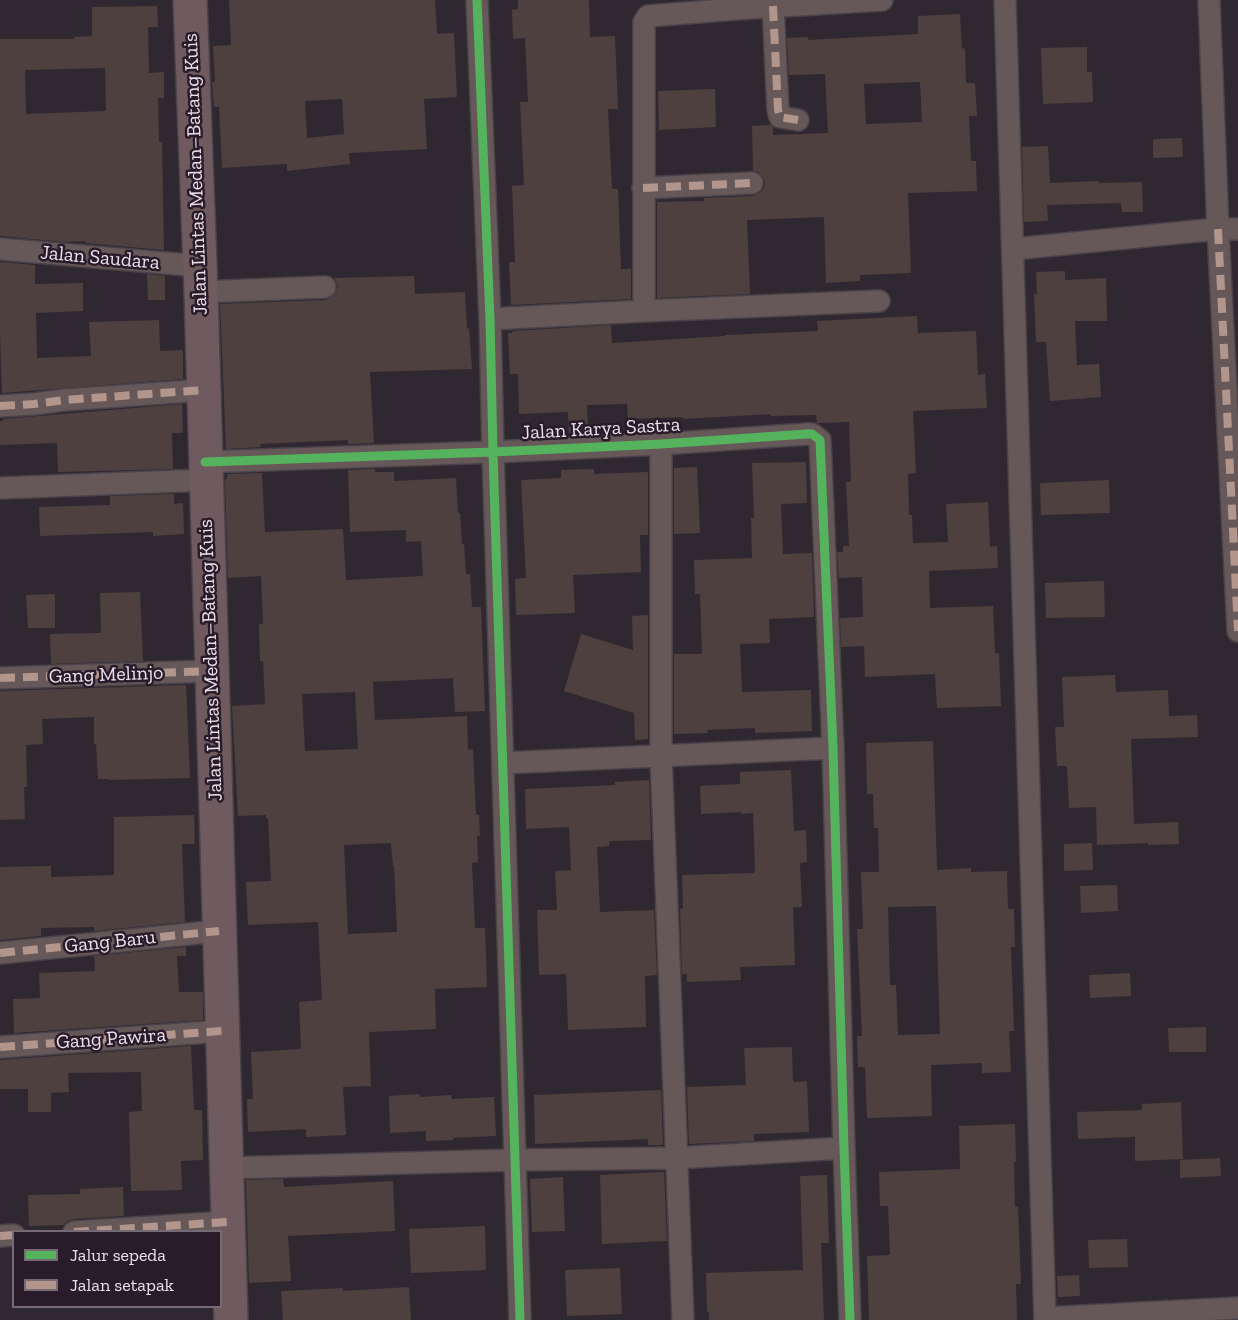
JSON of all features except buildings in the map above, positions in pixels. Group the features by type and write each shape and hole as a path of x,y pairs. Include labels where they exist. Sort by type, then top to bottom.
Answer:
{"highway":[{"name":"Jalan Lintas Medan–Batang Kuis","path":"190,0 204,390 231,1320"}],"street":[{"path":"477,0 490,319 520,1320"},
{"path":"644,311 645,20 650,16 749,4 773,6 882,0"},
{"path":"1005,0 1045,1319 1238,1308"},
{"path":"1209,0 1228,229 1238,630"},
{"path":"773,6 778,110 780,117 798,120"},
{"path":"643,188 752,183"},
{"path":"1013,249 1228,229"},
{"name":"Jalan Saudara","path":"0,249 116,260 200,279 325,287"},
{"path":"490,319 879,301"},
{"path":"0,406 204,390"},
{"name":"Jalan Karya Sastra","path":"0,488 206,471 812,434 821,444 833,748"},
{"path":"661,444 661,756 683,1320"},
{"name":"Gang Melinjo","path":"0,678 212,671"},
{"path":"503,763 833,748 843,1148 850,1320"},
{"name":"Gang Baru","path":"0,953 219,932"},
{"name":"Gang Pawira","path":"0,1047 222,1031"},
{"path":"226,1168 677,1158 843,1148"},
{"path":"105,1230 228,1222"}],"marked path":[{"path":"773,6 778,110 780,117 798,120"},
{"path":"643,188 752,183"},
{"path":"1218,229 1238,631"},
{"path":"0,406 204,390"},
{"path":"0,678 212,671"},
{"path":"0,953 219,931"},
{"path":"0,1047 222,1031"},
{"path":"105,1230 228,1222"},
{"path":"0,1236 12,1235"}],"cycle path":[{"path":"477,0 490,319 520,1320"},
{"path":"205,462 493,452 807,434 812,434 820,440 833,748 850,1320"}]}
